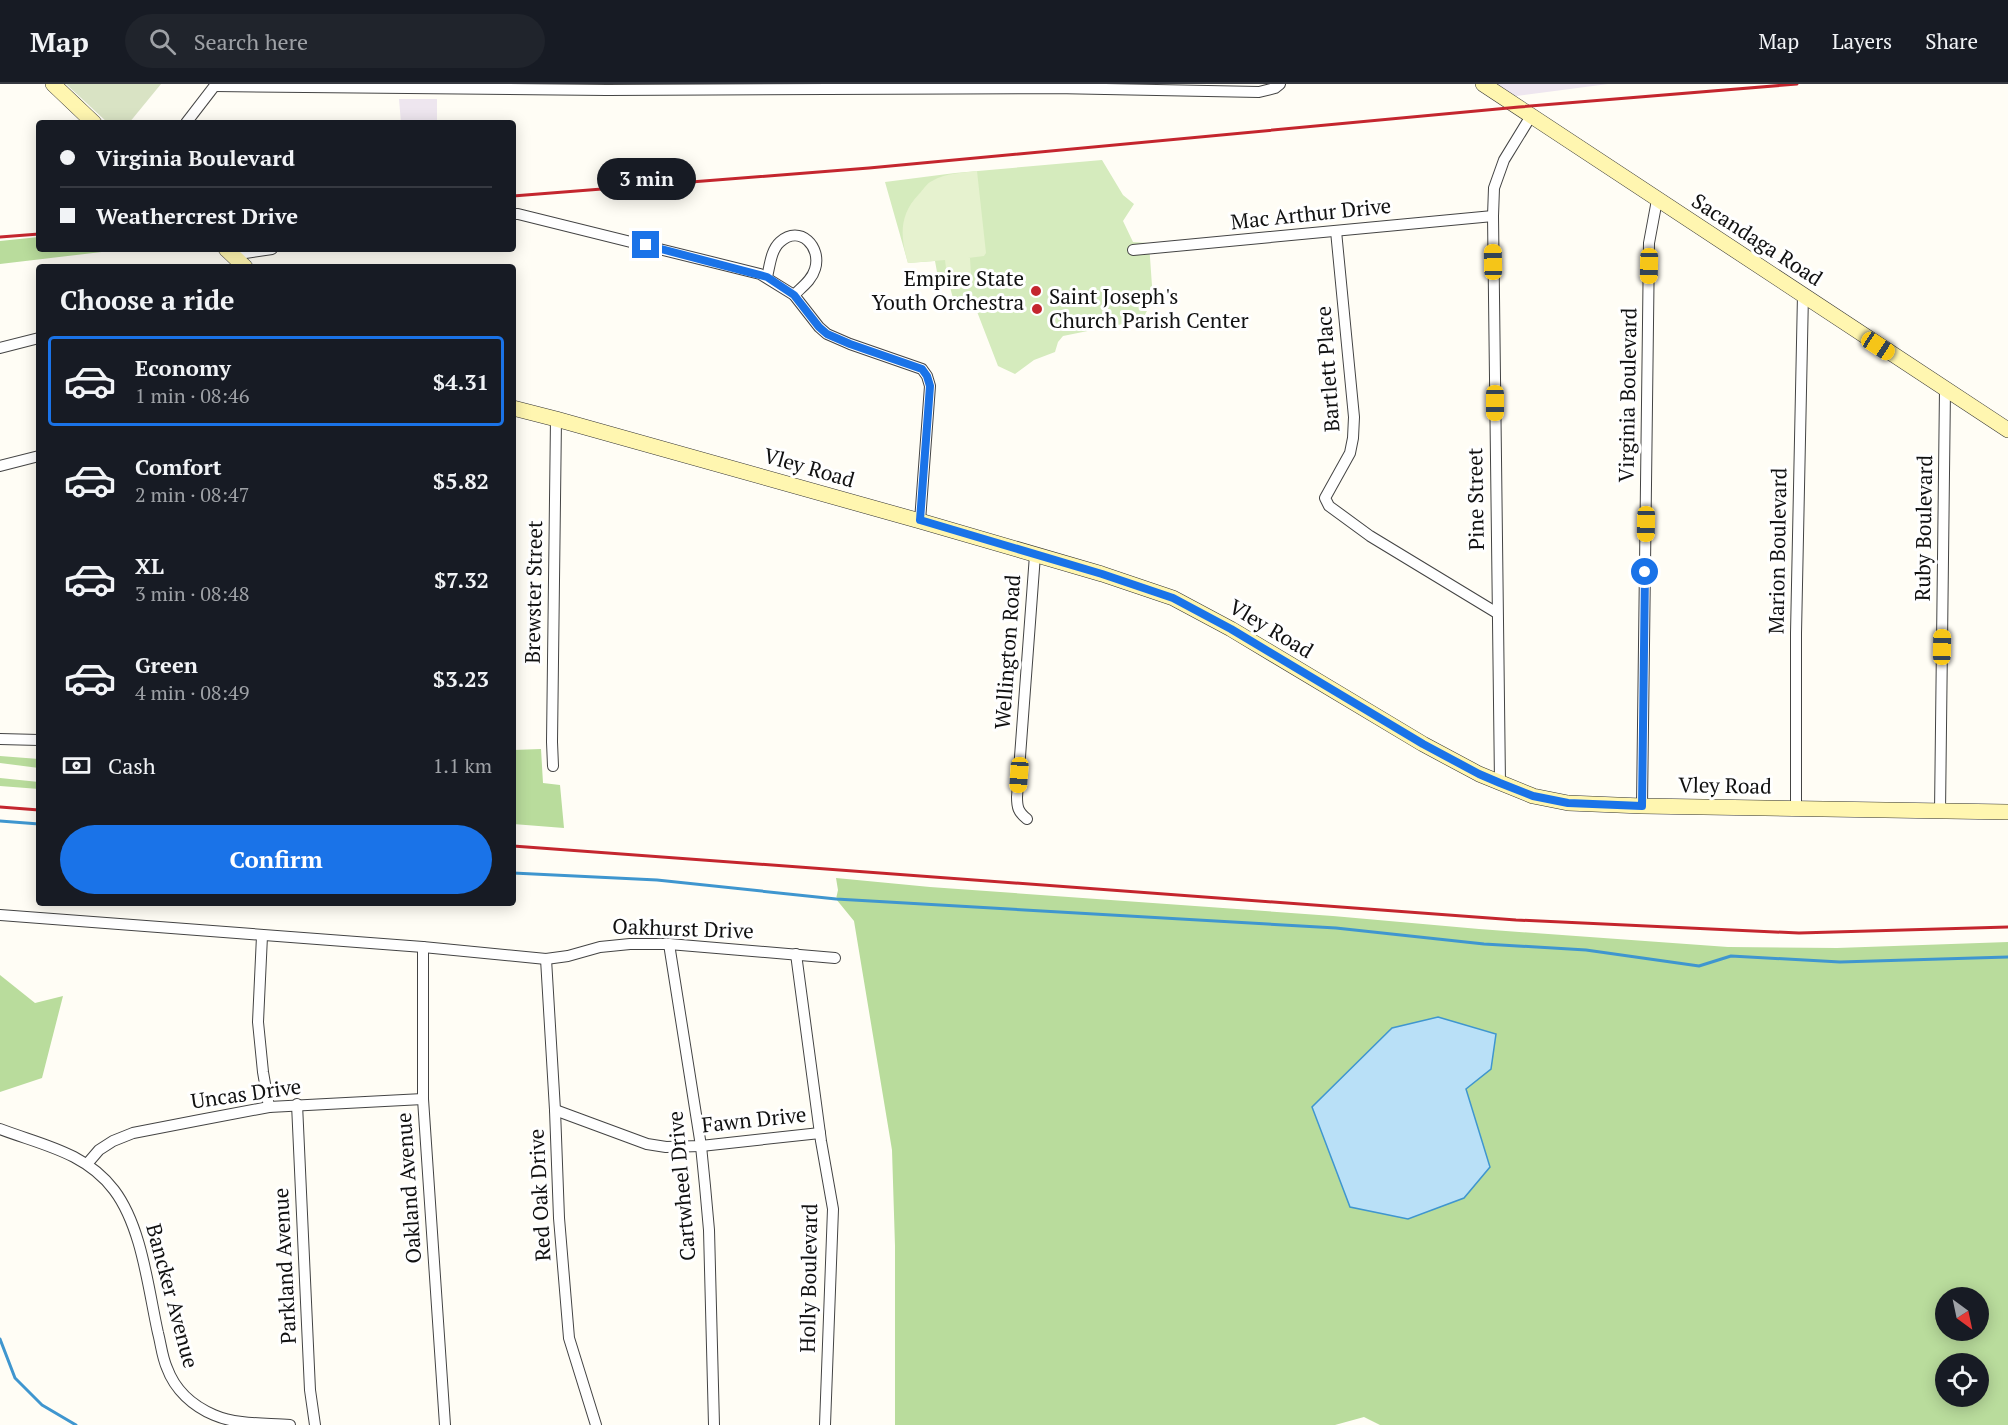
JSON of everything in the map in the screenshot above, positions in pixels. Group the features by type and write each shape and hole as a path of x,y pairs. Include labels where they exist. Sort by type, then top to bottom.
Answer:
{"street":[{"path":"53,84 91,120"},
{"path":"188,120 216,85 1054,86 1259,92 1275,88 1280,84"},
{"name":"Sacandaga Road","path":"1483,84 2008,430"},
{"name":"Pine Street","path":"1500,783 1494,188 1504,160 1531,116"},
{"name":"Virginia Boulevard","path":"1642,806 1649,243 1657,200"},
{"path":"516,214 767,277 794,295 827,334 922,369 930,386 920,520"},
{"name":"Mac Arthur Drive","path":"1133,250 1493,216"},
{"name":"Bartlett Place","path":"1336,231 1354,417 1350,453 1325,498 1329,506 1370,536 1497,613"},
{"path":"767,277 771,256 780,242 789,237 806,238 812,244 817,256 816,269 810,280 794,295"},
{"path":"229,252 242,264"},
{"name":"Marion Boulevard","path":"1797,808 1796,633 1803,294"},
{"path":"0,348 36,339"},
{"name":"Ruby Boulevard","path":"1940,812 1945,389"},
{"name":"Vley Road","path":"516,409 920,520 1173,598 1231,629 1423,744 1479,774 1533,796 1568,803 1642,806 2008,812"},
{"name":"Brewster Street","path":"553,766 556,419"},
{"path":"0,466 36,457"},
{"name":"Wellington Road","path":"1027,819 1020,814 1017,807 1017,796 1035,555"},
{"path":"0,739 36,740"},
{"name":"Oakhurst Drive","path":"0,915 423,947 546,959 568,956 600,947 630,944 669,944 835,958"},
{"path":"262,936 258,1022 269,1107"},
{"name":"Cartwheel Drive","path":"669,944 701,1146 709,1230 714,1425"},
{"name":"Oakland Avenue","path":"423,947 423,1099 445,1425"},
{"name":"Holly Boulevard","path":"796,954 832,1209 825,1425"},
{"name":"Red Oak Drive","path":"546,959 559,1218 568,1338 596,1425"},
{"name":"Uncas Drive","path":"87,1164 99,1150 133,1133 269,1107 423,1099"},
{"name":"Parkland Avenue","path":"297,1104 310,1390 315,1425"},
{"name":"Fawn Drive","path":"555,1110 647,1144 666,1147 701,1146 820,1133"},
{"name":"Bancker Avenue","path":"0,1129 69,1153 87,1164 114,1190 131,1220 137,1238 167,1369 185,1397 214,1416 233,1421 290,1425"}],"shaded area":[{"path":"1494,84 1608,84 1509,97"},
{"path":"399,99 437,99 437,120 401,120"}],"green space":[{"path":"66,84 161,84 131,120 105,120"},
{"path":"1102,160 1123,195 1134,204 1123,221 1133,242 1149,243 1153,300 1142,320 1063,336 1055,352 1034,360 1015,374 998,366 976,309 954,302 947,276 937,272 935,261 908,263 885,182 955,173"},
{"path":"977,171 986,253 984,256 968,258 970,258 971,275 947,276 945,260 908,263 903,226 912,202 928,183 937,178"},
{"path":"36,237 36,252 102,252 0,264 0,241"},
{"path":"541,749 543,783 560,785 564,828 516,824 516,750"},
{"path":"0,756 36,759 36,768 0,763"},
{"path":"0,778 36,782 36,789 0,786"},
{"path":"836,878 1728,947 1837,948 2008,942 2008,1425 1380,1425 1364,1417 1335,1425 895,1425 895,1246 892,1150 854,921 836,899 838,890"},
{"path":"0,975 35,1003 63,996 42,1078 0,1092"}],"water":[{"path":"1438,1017 1496,1034 1491,1069 1466,1089 1490,1167 1464,1198 1408,1219 1350,1207 1312,1107 1392,1028"}],"waterway":[{"path":"0,821 36,824"},
{"path":"516,873 657,880 836,899 1336,928 1484,944 1586,950 1699,966 1731,956 1840,962 2008,957"},
{"path":"0,1339 15,1378 42,1405 76,1425"}],"railway":[{"path":"516,196 869,168 1519,107 1797,84"},
{"path":"0,237 36,234"},
{"path":"0,807 36,810"},
{"path":"516,846 1516,920 1799,933 2008,927"}],"place":[{"name":"Empire State Youth Orchestra","path":"1036,291"},
{"name":"Saint Joseph's Church Parish Center","path":"1037,309"}],"route":[{"path":"646,245 767,277 794,295 827,334 922,369 930,386 920,520 1102,574 1173,598 1231,629 1423,744 1479,774 1533,796 1568,803 1642,806 1645,572"}]}
